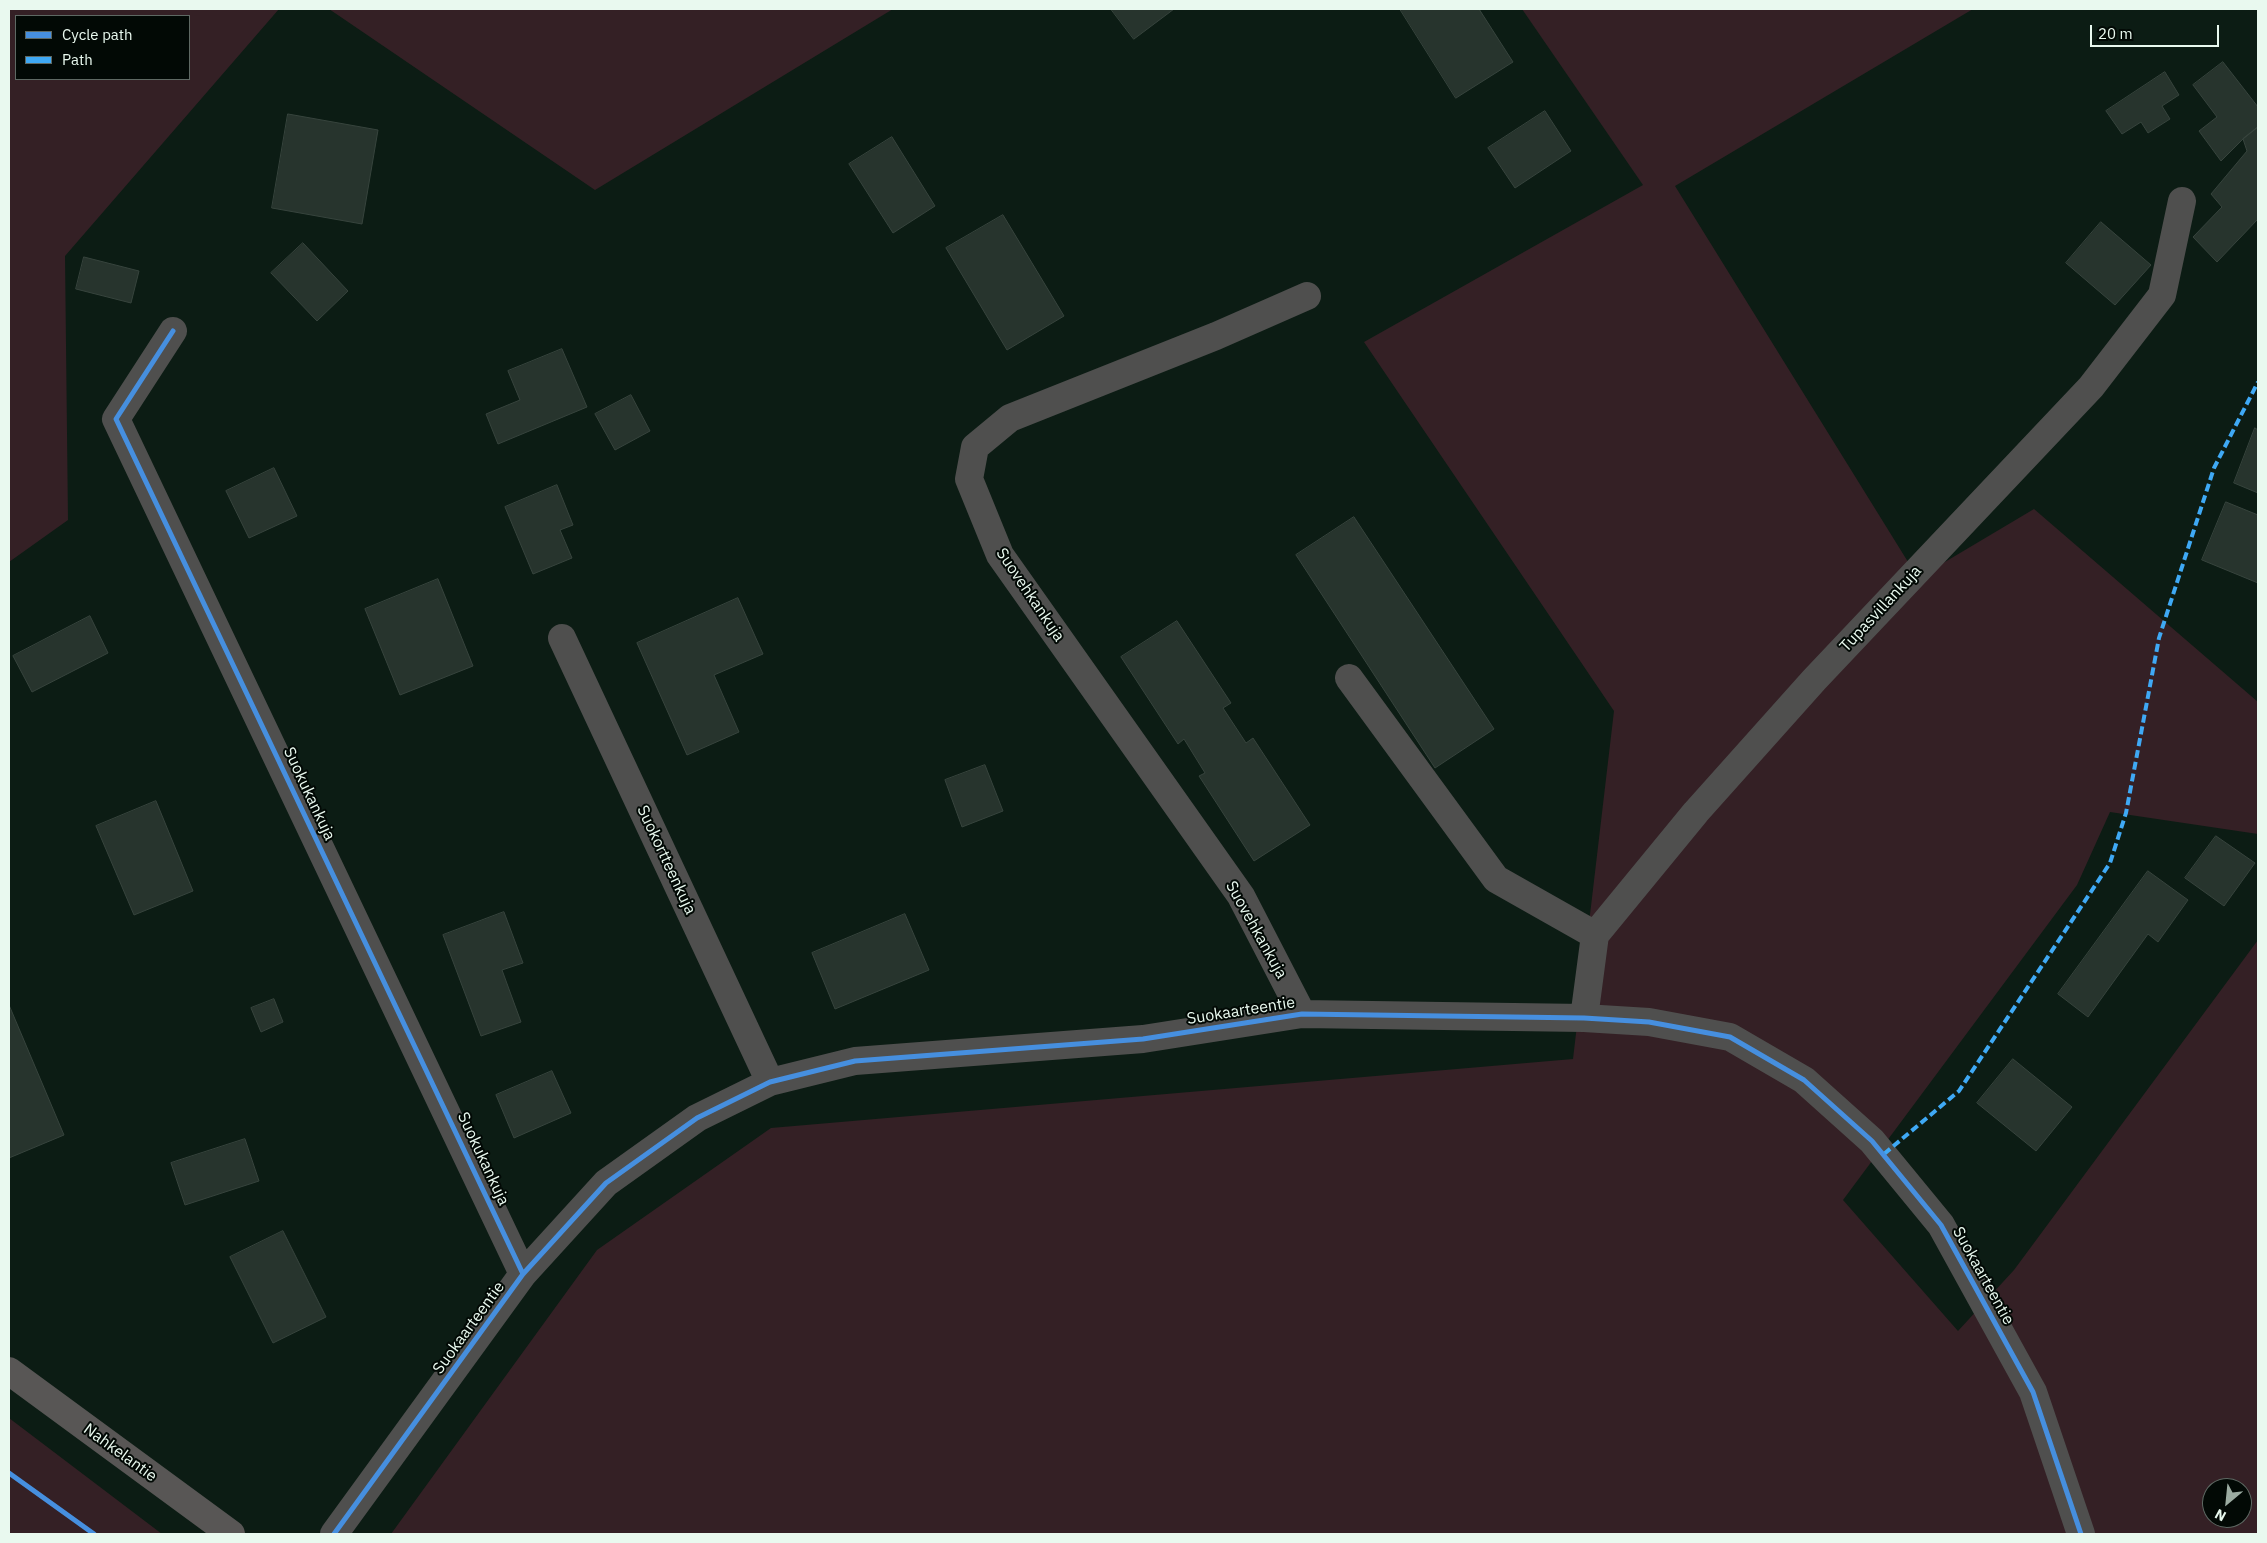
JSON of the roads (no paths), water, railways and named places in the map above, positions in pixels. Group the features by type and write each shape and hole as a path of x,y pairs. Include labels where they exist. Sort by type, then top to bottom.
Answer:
{"main road":[{"name":"Nahkelantie","path":"9,1371 231,1534"}],"street":[{"name":"Tupasvillankuja","path":"1595,935 1696,812 1814,680 2090,387 2162,295 2182,201"},
{"name":"Suovehkankuja","path":"1302,1014 1241,896 1000,555 969,479 975,447 1010,418 1216,336 1307,296"},
{"name":"Suokukankuja","path":"173,331 116,419 524,1274"},
{"name":"Suokortteenkuja","path":"562,638 770,1082"},
{"path":"1349,678 1496,879 1595,935 1584,1018"},
{"name":"Suokaarteentie","path":"334,1534 524,1274 606,1183 696,1118 770,1082 855,1061 1143,1040 1302,1014 1584,1018 1648,1022 1730,1037 1804,1080 1872,1141 1941,1225 2033,1392 2080,1534"}]}
